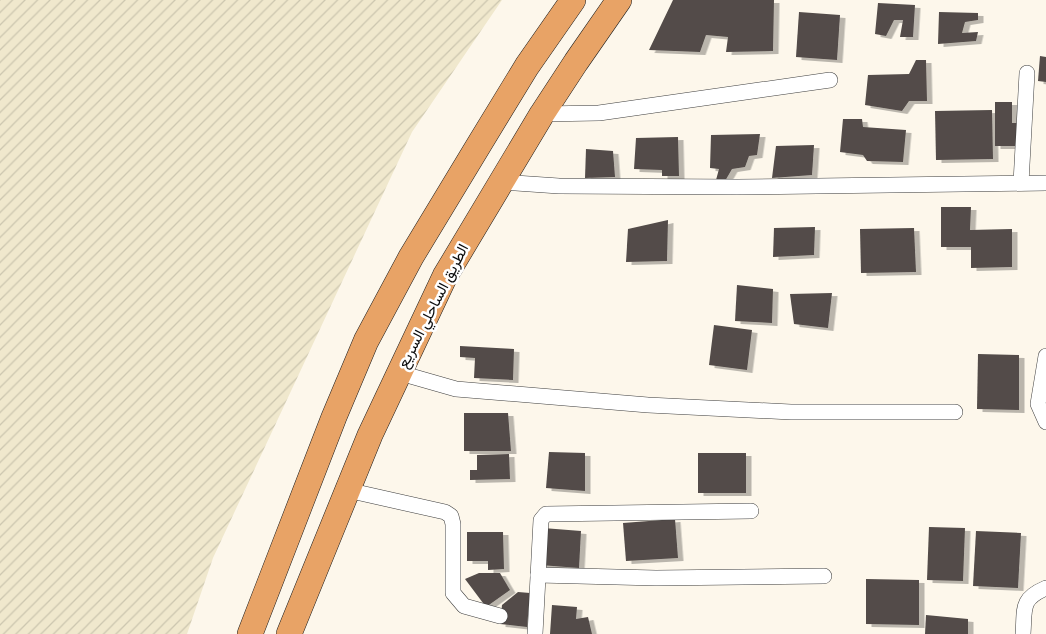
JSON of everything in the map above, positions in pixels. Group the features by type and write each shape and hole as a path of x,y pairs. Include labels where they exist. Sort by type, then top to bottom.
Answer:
{"highway":[{"path":"250,634 334,417 366,341 411,258 480,143 527,66 573,0"},
{"name":"الطريق الساحلي السريع","path":"289,634 370,435 445,276 542,114 619,0"}],"street":[{"path":"1021,184 1028,74"},
{"path":"542,114 599,113 830,80"},
{"path":"501,182 589,187 1046,183"},
{"path":"1046,356 1038,404 1046,422"},
{"path":"400,373 456,388 648,405 791,412 955,412"},
{"path":"347,490 444,512 450,516 454,524 453,593 464,606 500,616"},
{"path":"535,634 540,520 546,514 752,511"},
{"path":"538,575 656,578 824,576"},
{"path":"1023,634 1026,602 1034,593 1046,588"}],"shaded area":[{"path":"0,0 502,0 412,132 213,558 187,634 0,634"}],"building":[{"path":"673,0 774,0 773,51 726,52 728,37 706,35 700,52 649,50"},
{"path":"878,3 915,5 913,37 900,37 903,20 894,20 886,36 875,34"},
{"path":"799,12 840,15 837,60 796,57"},
{"path":"939,12 978,13 978,20 965,22 962,33 978,32 976,41 938,44"},
{"path":"1040,56 1046,57 1046,82 1038,81"},
{"path":"916,60 926,60 927,101 909,101 902,111 865,105 868,75 909,74"},
{"path":"995,102 1012,102 1012,123 1018,123 1018,146 995,146"},
{"path":"992,110 993,159 936,160 935,111"},
{"path":"843,119 862,119 863,127 906,130 903,162 867,161 863,155 840,152"},
{"path":"760,134 757,155 749,156 745,167 732,169 725,181 716,180 719,169 710,168 711,135"},
{"path":"678,137 679,176 662,176 662,170 634,169 636,138"},
{"path":"814,145 812,175 772,178 776,146"},
{"path":"586,149 613,151 615,177 585,178"},
{"path":"941,207 971,207 970,230 1012,229 1012,267 971,268 971,247 941,247"},
{"path":"668,220 667,261 626,262 628,229"},
{"path":"815,227 814,255 773,257 774,228"},
{"path":"914,228 916,272 861,273 860,229"},
{"path":"737,285 773,289 772,323 735,321"},
{"path":"832,293 828,328 794,324 790,294"},
{"path":"714,325 752,330 747,370 709,365"},
{"path":"460,346 514,349 513,380 474,378 475,358 460,357"},
{"path":"978,354 1019,355 1019,410 977,409"},
{"path":"464,413 508,413 511,451 464,451"},
{"path":"549,452 585,453 585,491 546,488"},
{"path":"698,453 746,453 746,493 698,493"},
{"path":"509,454 510,479 470,480 470,470 477,470 477,455"},
{"path":"675,519 678,558 626,561 623,523"},
{"path":"929,527 965,528 963,581 927,580"},
{"path":"543,528 581,531 579,568 540,565"},
{"path":"976,531 1021,533 1018,588 973,586"},
{"path":"467,532 503,532 504,569 488,570 488,561 467,561"},
{"path":"479,573 500,573 510,590 486,607 465,579"},
{"path":"866,579 919,580 919,625 866,624"},
{"path":"518,592 530,593 527,627 500,624 502,605"},
{"path":"552,605 577,607 576,619 588,617 592,634 550,634"},
{"path":"926,615 968,619 968,634 925,634"}]}
